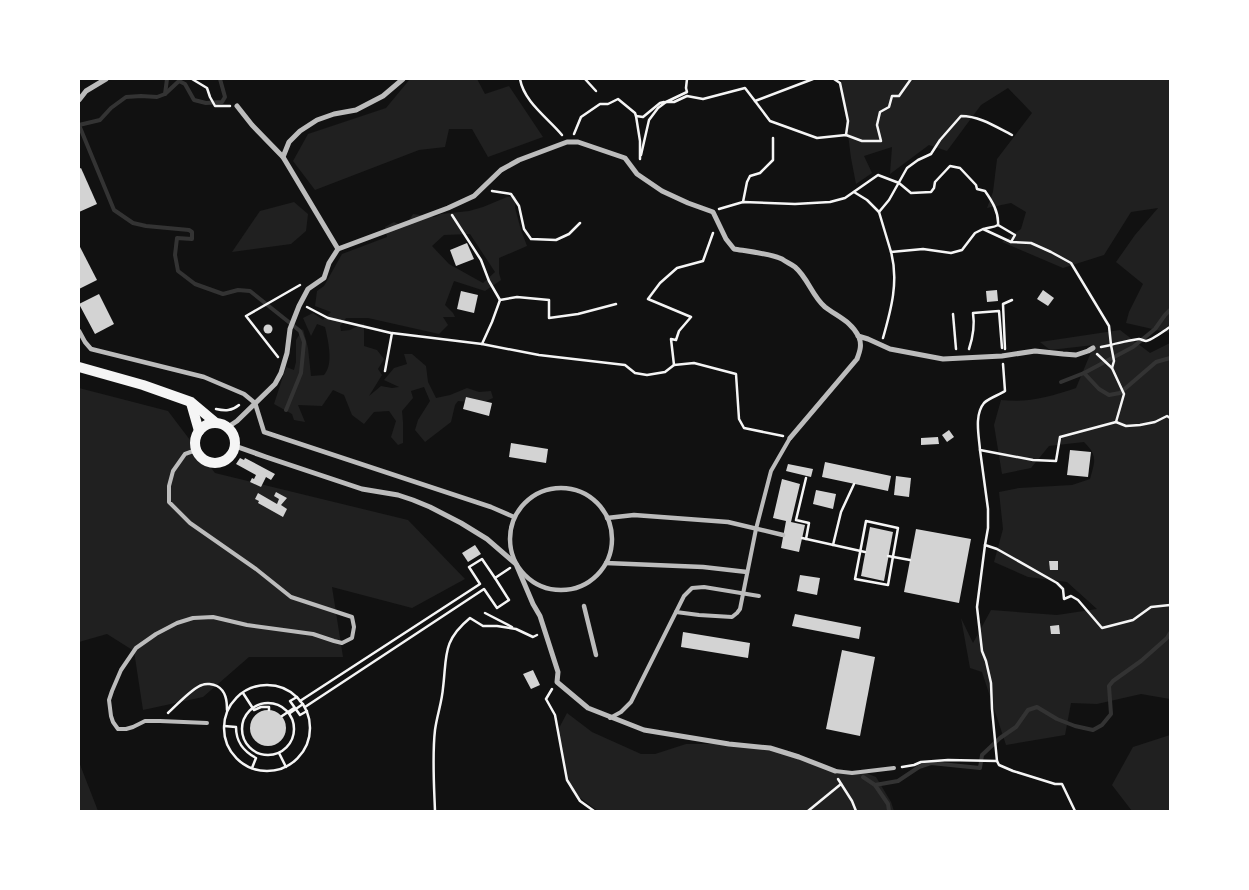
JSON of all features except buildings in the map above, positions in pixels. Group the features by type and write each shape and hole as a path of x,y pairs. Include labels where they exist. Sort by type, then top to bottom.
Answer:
{"main road":[{"path":"79,367 143,385 191,402 216,423"},
{"path":"191,402 199,431"},
{"path":"216,423 228,427 234,436 235,446 234,451 227,460 218,463 207,462 199,455 196,450 195,440 199,431 207,425 216,423"}],"street":[{"path":"79,100 86,91 106,79"},
{"path":"283,157 289,142 300,131 316,120 356,110 383,96 403,79"},
{"path":"237,106 248,121 283,157 338,249"},
{"path":"228,427 275,384 284,364 290,329 295,316 308,290 324,278 329,264 338,249 448,208 474,196 501,170 519,160 567,142 578,142 625,158 637,174 662,191 713,212 726,239 734,249 779,258 795,267 824,306 847,321 858,336 861,349 857,359 790,438"},
{"path":"79,331 91,349 204,377 244,394 255,403 264,432 491,507 514,517"},
{"path":"858,336 868,338 890,349 943,359 1036,351 1076,355 1092,349"},
{"path":"235,446 362,489 398,495 430,507 487,539 516,564 526,576 539,585 554,589 569,589 584,584 597,575 606,563 611,548 612,533 607,518 600,506 589,496 575,490 561,488 547,490 534,495 522,505 514,517 510,532 510,549 516,564 533,604 540,616 545,630 558,672 557,682 588,708 644,730 729,744 770,748 835,771"},
{"path":"607,518 634,514 728,522 783,535"},
{"path":"606,563 703,567 747,572"},
{"path":"584,606 596,655"}],"lane":[{"path":"676,612 732,617 738,613 771,471 790,438"},
{"path":"196,450 185,454 173,471 169,486 169,502 190,523 256,569 291,597 352,617 354,626 352,638 342,643 313,634 247,625 212,617 194,618 176,623 136,648 120,670 109,700 111,716 118,729 133,727 145,721 207,723"},
{"path":"610,718 621,712 631,702 684,596 692,588 704,587 759,596"},
{"path":"835,771 852,774 894,768"}],"path":[{"path":"192,79 207,88 215,106 237,106"},
{"path":"520,79 530,100 562,134 567,142"},
{"path":"586,79 596,91"},
{"path":"637,174 649,120 658,108 666,102 687,92 688,79"},
{"path":"756,100 813,79"},
{"path":"834,79 840,83 848,121 846,136"},
{"path":"636,116 643,117 660,103 674,102 687,96 703,99 745,88 756,100 770,121 818,138 846,136 862,141 881,141 877,126 880,112 889,107 892,96 899,96 911,79"},
{"path":"574,142 573,134 581,117 600,104 608,104 618,99 636,116 640,141 640,159"},
{"path":"879,212 907,168 930,154 961,116 980,118 1012,135"},
{"path":"743,202 750,176 760,173 773,160 773,138"},
{"path":"713,212 743,202 795,204 830,202 845,198 878,175 899,183 911,193 931,192 935,182 950,166 960,168 976,185 977,189 985,191 994,204 998,225"},
{"path":"481,188 511,194 519,206 524,229 531,239 556,240 568,234 580,223"},
{"path":"854,192 867,200 879,212 894,263 895,283 891,310 882,345"},
{"path":"448,208 481,260 489,281 500,300"},
{"path":"891,252 923,249 951,253 962,250 975,233 989,227 994,228 998,225"},
{"path":"998,225 1015,235 1011,242"},
{"path":"674,365 671,339 676,340 679,331 691,317 648,299 660,283 678,268 703,261 715,228 719,226"},
{"path":"982,229 1011,242 1031,243 1071,263 1108,326 1114,361 1112,368"},
{"path":"500,300 517,297 549,300 550,318 578,314 616,304"},
{"path":"274,300 246,316 284,364"},
{"path":"482,344 500,300"},
{"path":"1012,300 1002,304 1005,391 985,402 980,410 978,420 988,509 988,528 977,607 982,651 991,683 995,743 999,765 1055,784 1062,784 1075,811"},
{"path":"307,307 328,318 392,333 482,344 540,355 624,365 635,373 647,375 665,372 674,365 694,363 736,374 739,419 744,428 790,438"},
{"path":"966,358 973,339 973,313 999,311 1004,355"},
{"path":"953,314 957,358"},
{"path":"1111,345 1139,339 1147,341 1170,327"},
{"path":"385,371 392,333"},
{"path":"1092,349 1112,368 1124,394 1116,422"},
{"path":"226,410 234,409 248,398"},
{"path":"980,450 1033,460 1056,461 1060,437 1116,422 1126,426 1140,425 1155,422 1169,416"},
{"path":"806,478 796,520 810,523 804,539 865,552"},
{"path":"833,545 841,512 854,484"},
{"path":"866,522 898,528 888,585 855,579 861,550 866,522"},
{"path":"985,545 996,549 1057,583 1062,589 1064,599 1071,596 1078,600 1102,628 1133,620 1151,606 1170,605"},
{"path":"888,556 910,560"},
{"path":"290,713 304,706 484,589 497,608 509,600 482,559 469,567 480,584 300,701"},
{"path":"495,578 516,564"},
{"path":"485,613 533,637 545,630"},
{"path":"435,811 435,729 443,688 446,654 452,638 461,625 470,618 483,626 516,629"},
{"path":"557,682 546,698 555,715 567,780 580,801 594,811"},
{"path":"164,717 194,689 208,684 218,687 227,700 224,724 226,742 231,752 246,766 266,772 276,771 295,762 308,745 310,724 307,711 297,697 289,691 268,685 258,686 243,693 232,703 227,712"},
{"path":"243,693 254,710 261,707 269,707 269,710"},
{"path":"297,697 290,701 294,708 300,716 307,711"},
{"path":"260,703 276,703 290,713 295,728 290,744 284,750 268,755 260,754 252,750 246,743 241,728 246,713 252,707 260,703"},
{"path":"282,716 294,708"},
{"path":"216,721 236,727 236,735 240,746 256,758 252,768"},
{"path":"240,746 246,743"},
{"path":"279,753 286,767"},
{"path":"894,768 922,762 948,760 997,761"},
{"path":"835,771 856,811"},
{"path":"808,811 841,784"}],"shaded area":[{"path":"410,79 477,79 485,94 509,86 543,137 488,157 472,129 449,129 445,147 419,150 315,190 293,161 308,134 386,108"},
{"path":"841,79 1170,79 1170,333 1126,323 1129,312 1143,284 1116,262 1135,235 1158,208 1131,212 1104,255 1063,268 1002,242 1021,229 1026,212 1011,203 987,208 993,192 997,159 1032,113 1008,88 981,105 947,151 929,145 890,174 892,147 864,156 872,173 856,184"},
{"path":"516,196 515,208 527,246 499,258 501,280 485,291 454,281 445,305 455,317 443,317 448,325 439,334 368,318 346,318 340,326 341,331 350,330 364,323 364,346 377,350 384,359 378,369 382,375 369,396 381,386 399,387 384,380 394,368 407,364 404,354 412,354 426,366 428,382 436,398 467,388 479,392 491,391 493,398 482,403 458,401 455,405 451,422 425,442 415,430 418,420 430,401 424,387 411,391 413,398 402,411 403,443 398,445 391,437 396,421 389,411 374,412 364,424 352,415 344,395 333,390 322,406 298,405 305,422 294,420 292,414 274,404 286,367 294,370 296,340 303,329 308,348 311,376 324,375 327,370 330,358 325,327 317,324 311,336 303,318 313,313 323,320 331,312 315,306 317,291 324,286 342,254 387,237 385,227 394,222 405,227 413,214 435,217 441,214 469,211 507,197","holes":["470,234 495,272 483,283 449,264 432,246 444,235"]},
{"path":"294,202 308,214 306,231 291,244 232,252 260,211"},
{"path":"1120,330 1150,353 1170,343 1170,699 1141,694 1097,704 1071,703 1065,735 1006,745 982,672 970,668 961,618 973,643 991,610 1057,615 1097,609 1067,582 1028,577 994,562 1003,529 999,492 1019,488 1072,485 1090,479 1094,459 1092,451 1084,442 1049,446 1031,468 1002,474 994,425 1001,400 1021,401 1076,388 1094,345 1050,350 1040,342"},
{"path":"79,388 168,411 215,473 408,520 465,579 412,608 332,587 343,657 249,657 203,697 143,710 134,651 107,634 79,642"},
{"path":"567,713 592,732 641,754 655,754 686,744 744,744 786,750 810,759 826,770 861,771 876,777 891,802 894,811 598,811 571,791 558,730"},
{"path":"1170,735 1170,811 1132,811 1112,785 1133,747"},
{"path":"79,762 98,811 79,811"}],"waterway":[{"path":"165,94 167,79"},
{"path":"79,125 100,120 111,108 126,97 157,97 165,94 179,81 185,84 194,100 206,103 222,102 225,97 220,79"},
{"path":"79,125 114,210 133,223 189,230 192,232 192,239 177,238 175,255 178,271 195,284 223,294 238,290 250,291 300,331 304,342 301,373 286,410"},
{"path":"1061,382 1084,373 1133,347 1155,329 1170,310"},
{"path":"1084,373 1099,389 1109,395 1120,393 1156,362 1170,358"},
{"path":"875,785 898,781 919,767 931,763 980,768 982,755 1000,738 1016,727 1028,710 1037,707 1057,719 1093,730 1102,725 1111,714 1109,686 1141,661 1167,638 1170,633"},
{"path":"863,777 875,785 888,804 889,811"}]}
